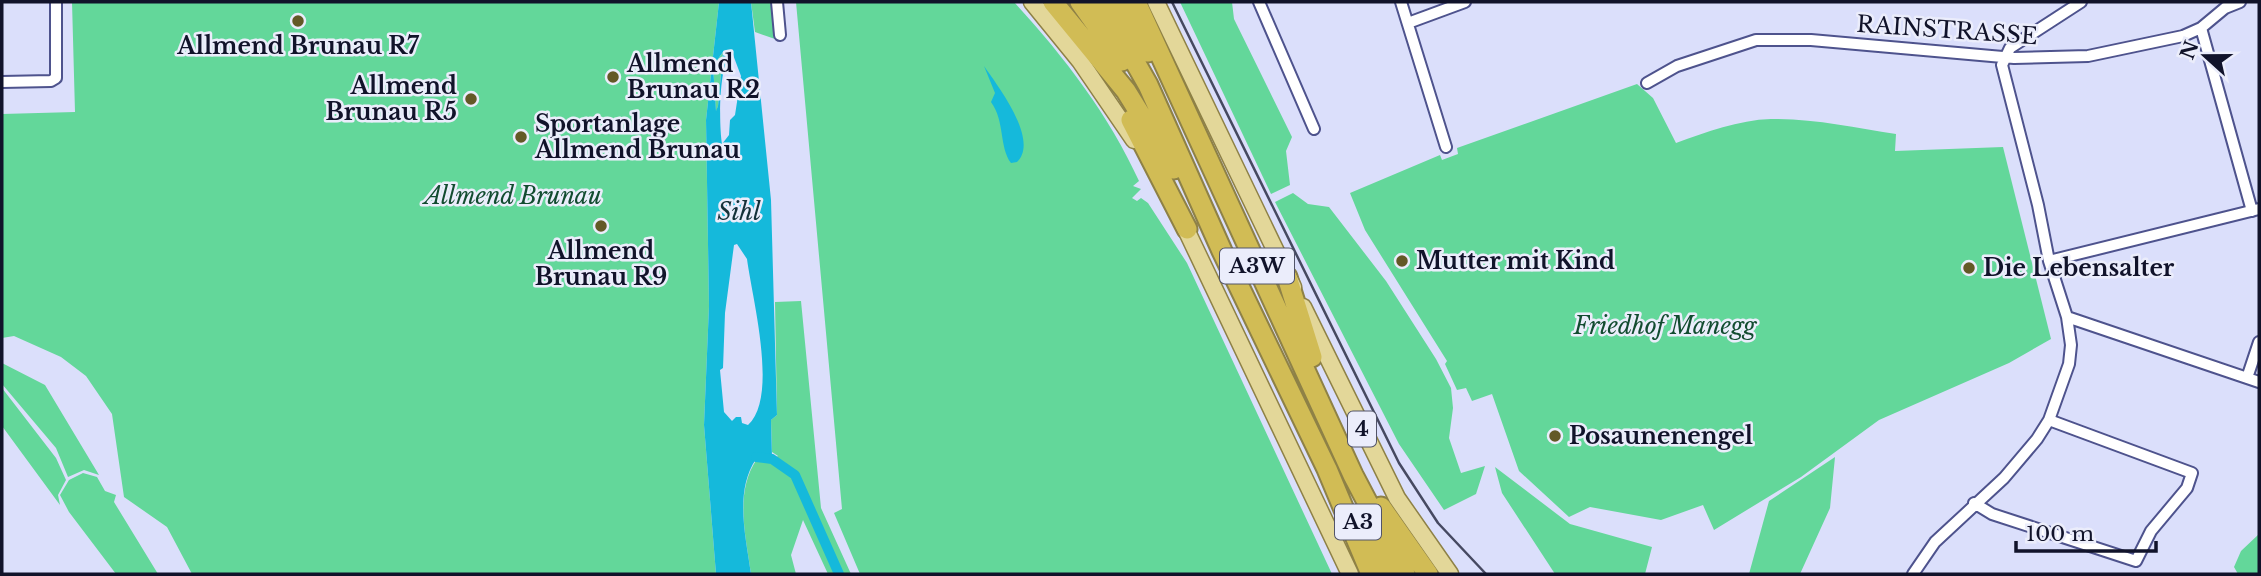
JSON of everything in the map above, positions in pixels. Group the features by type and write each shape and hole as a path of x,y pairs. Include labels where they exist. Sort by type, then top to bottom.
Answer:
{"highway":[{"path":"1053,2 1126,92 1222,251"},
{"path":"1080,2 1110,42 1179,154"},
{"name":"A3W","path":"1101,2 1148,85 1222,251 1326,469"},
{"name":"A3W","path":"1118,2 1191,125 1357,484 1418,572"},
{"path":"1136,2 1191,125"},
{"path":"1144,2 1194,111 1223,193"},
{"path":"1080,35 1127,113 1187,229"},
{"path":"1287,277 1336,428"},
{"name":"A3W","path":"1323,406 1418,572"},
{"name":"A3","path":"1326,469 1371,574"},
{"name":"A3","path":"1326,469 1390,574"}],"main road":[{"path":"1032,2 1104,96 1187,229 1350,574"},
{"name":"4","path":"1156,2 1287,277 1397,498 1450,574"}],"street":[{"path":"2,82 51,81 56,78 56,2"},
{"path":"777,2 780,35"},
{"path":"1259,2 1314,130"},
{"path":"1401,2 1446,147"},
{"path":"1408,23 1465,2"},
{"path":"1913,574 1935,542 2013,468 2049,420 2069,364 2071,345 2067,317 2049,261 2038,205 2003,72 2003,57 2010,48 2081,2"},
{"name":"RAINSTRASSE","path":"1647,83 1677,66 1756,40 1811,40 2003,57 2088,56 2183,36 2201,27 2225,8 2240,2"},
{"path":"2049,261 2256,210 2201,27"},
{"path":"2067,317 2259,382"},
{"path":"2247,378 2259,342"},
{"path":"1974,503 1992,514 2136,561 2155,526 2187,488 2192,473 2049,420"}],"green space":[{"name":"Allmend Brunau","path":"72,2 719,2 706,120 709,306 704,425 716,574 192,574 167,527 124,497 112,414 86,376 61,357 14,336 2,338 2,114 75,112"},
{"path":"751,2 772,2 775,39 755,32"},
{"path":"796,2 1014,2 1050,43 1099,109 1139,181 1133,186 1141,189 1132,198 1137,201 1141,198 1148,203 1187,263 1332,574 860,574 834,513 842,509"},
{"path":"1180,2 1232,2 1234,19 1292,137 1286,151 1290,185 1271,194"},
{"path":"723,52 718,106 716,113 713,66"},
{"name":"Friedhof Manegg","path":"1637,84 1653,98 1676,143 1735,124 1787,119 1896,134 1895,151 2003,147 2051,339 2009,363 1879,420 1801,477 1714,530 1703,505 1661,520 1590,507 1569,517 1519,471 1492,394 1472,401 1466,388 1457,390 1445,364 1447,361 1365,230 1350,193 1440,155 1442,160 1458,154 1457,148"},
{"path":"1293,193 1308,204 1329,207 1386,281 1436,359 1451,388 1453,408 1449,438 1461,473 1485,466 1476,494 1444,510 1399,444 1275,202"},
{"path":"801,301 821,508 851,574 828,574 803,520 791,555 796,574 751,574 744,515 746,486 757,459 770,461 778,456 772,452 771,420 777,415 775,302"},
{"path":"2,363 45,385 99,475 84,470 68,477 56,448 2,384"},
{"path":"2,388 56,458 66,480 58,495 60,505 2,426"},
{"path":"1835,457 1830,508 1800,574 1749,574 1769,501"},
{"path":"1495,467 1570,524 1652,547 1645,574 1555,574 1502,493"},
{"path":"83,473 97,477 105,491 116,495 114,502 158,574 116,574 69,512 60,495 69,480"},
{"path":"2259,534 2259,574 2238,574 2234,567 2241,551"}],"water":[{"name":"Sihl","path":"719,2 751,2 771,200 777,415 771,420 772,457 756,459 745,486 743,515 751,574 716,574 704,425 709,306 706,120","holes":["723,52 718,106 716,111 713,66","732,52 741,76 735,115 730,120 729,135 722,144 721,96 727,59","737,244 747,259 763,370 762,393 757,411 748,425 742,423 741,417 732,421 724,412 720,370 723,368 725,313 734,245"]},
{"path":"984,66 1006,99 1020,127 1023,152 1017,162 1011,163 1007,157 998,117 991,102 995,93"}],"waterway":[{"path":"756,457 772,459 795,475 839,574"}],"railway":[{"path":"1172,2 1399,463 1438,523 1486,574"}],"place":[{"name":"Allmend Brunau R7","path":"298,21"},
{"name":"Allmend Brunau R2","path":"613,77"},
{"name":"Allmend Brunau R5","path":"471,99"},
{"name":"Sportanlage Allmend Brunau","path":"521,137"},
{"name":"Allmend Brunau R9","path":"601,226"},
{"name":"Mutter mit Kind","path":"1402,261"},
{"name":"Die Lebensalter","path":"1969,268"},
{"name":"Posaunenengel","path":"1555,436"}]}
